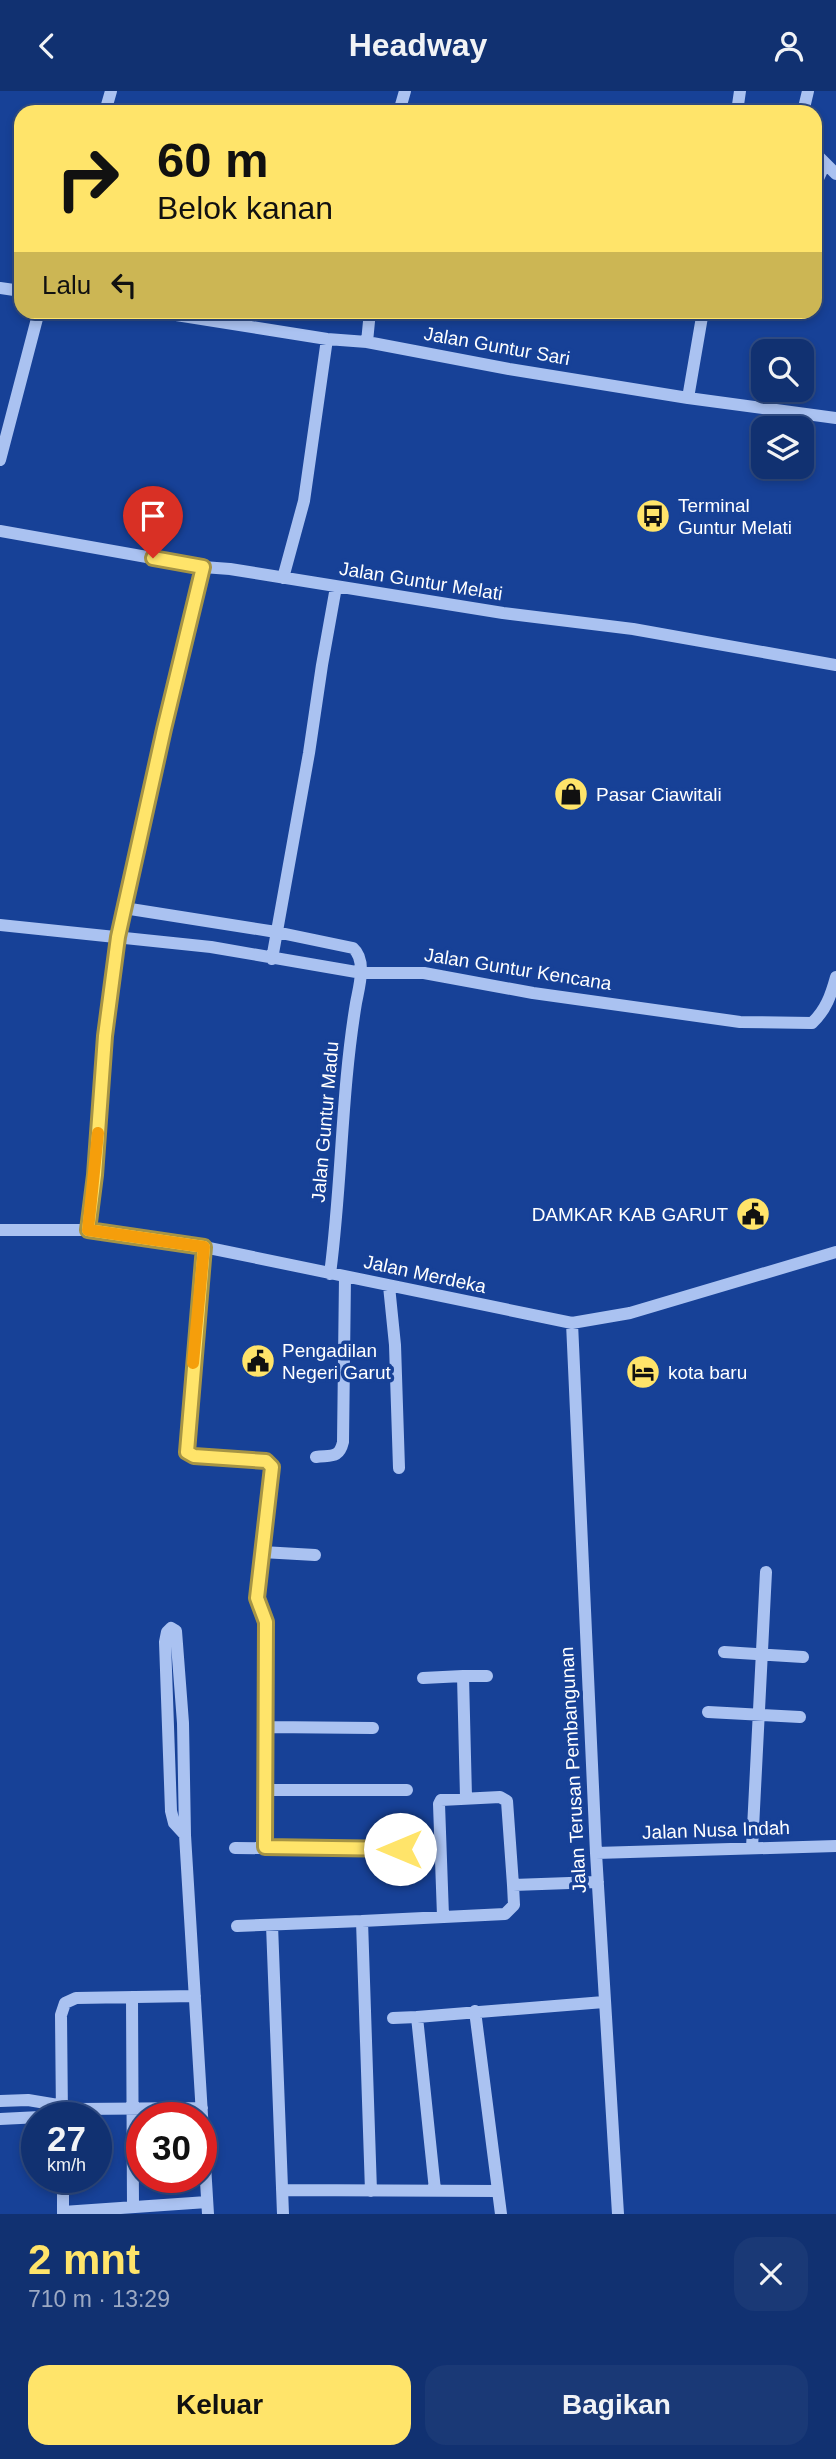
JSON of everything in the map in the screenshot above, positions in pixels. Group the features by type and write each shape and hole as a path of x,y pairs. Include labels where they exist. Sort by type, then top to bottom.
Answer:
{"street":[{"path":"822,161 836,174"},
{"path":"822,170 825,164"},
{"path":"0,460 37,319"},
{"name":"Jalan Guntur Sari","path":"217,319 688,398 836,418"},
{"path":"367,342 369,319"},
{"path":"688,398 702,319"},
{"path":"283,577 304,501 327,339"},
{"name":"Jalan Guntur Melati","path":"0,531 203,567 283,577 503,613 633,629 721,647 836,665"},
{"path":"88,1230 95,1175 105,1036 118,937 203,567"},
{"path":"272,959 310,753 336,587"},
{"path":"124,908 276,932 352,948 357,952 362,974"},
{"name":"Jalan Guntur Kencana","path":"0,925 211,947 362,974 424,972 533,993 740,1022 812,1023 822,1013 836,977"},
{"name":"Jalan Guntur Madu","path":"330,1274 350,1044 362,974"},
{"name":"Jalan Merdeka","path":"0,1230 88,1230 204,1247 572,1323 630,1313 836,1252"},
{"path":"204,1247 187,1452 194,1456 266,1461 273,1471 257,1598 266,1622 265,1847"},
{"path":"316,1457 336,1455 341,1451 343,1442 345,1277"},
{"path":"389,1286 395,1345 399,1468"},
{"name":"Jalan Terusan Pembangunan","path":"572,1323 596,1853 618,2214"},
{"path":"262,1552 315,1555"},
{"path":"752,1848 766,1571"},
{"path":"185,1835 174,1823 171,1811 165,1642 167,1632 171,1628 176,1631 183,1723 185,1835 202,2102"},
{"path":"724,1652 803,1657"},
{"path":"423,1678 487,1675"},
{"path":"463,1676 466,1797"},
{"path":"708,1712 800,1717"},
{"path":"167,1722 183,1723"},
{"path":"267,1727 373,1728"},
{"path":"266,1790 407,1790"},
{"path":"237,1926 505,1914 514,1905 507,1801 500,1797 466,1797 441,1800 439,1804 443,1916"},
{"name":"Jalan Nusa Indah","path":"596,1853 836,1846"},
{"path":"235,1847 400,1849"},
{"path":"513,1885 598,1882"},
{"path":"362,1921 371,2191"},
{"path":"272,1925 283,2214"},
{"path":"62,2102 61,2015 65,2003 76,1999 195,1996"},
{"path":"132,1997 132,2102"},
{"path":"393,2018 604,2002"},
{"path":"475,2011 501,2214"},
{"path":"417,2017 435,2190"},
{"path":"0,2101 31,2102"},
{"path":"0,2119 21,2118"},
{"path":"282,2190 498,2190"},
{"path":"63,2193 63,2213 133,2207 208,2208"},
{"path":"133,2193 133,2207"}],"slow traffic":[{"path":"98,1133 88,1230 204,1247 193,1363"}],"place":[{"name":"Terminal Guntur Melati","path":"653,516"},
{"name":"Pasar Ciawitali","path":"571,794"},
{"name":"DAMKAR KAB GARUT","path":"753,1214"},
{"name":"Pengadilan Negeri Garut","path":"258,1361"},
{"name":"kota baru","path":"643,1372"}],"route":[{"path":"153,558 203,567 118,937 105,1036 95,1175 88,1230 204,1247 187,1452 194,1456 266,1461 272,1467 257,1598 266,1622 265,1847 400,1849"}]}
